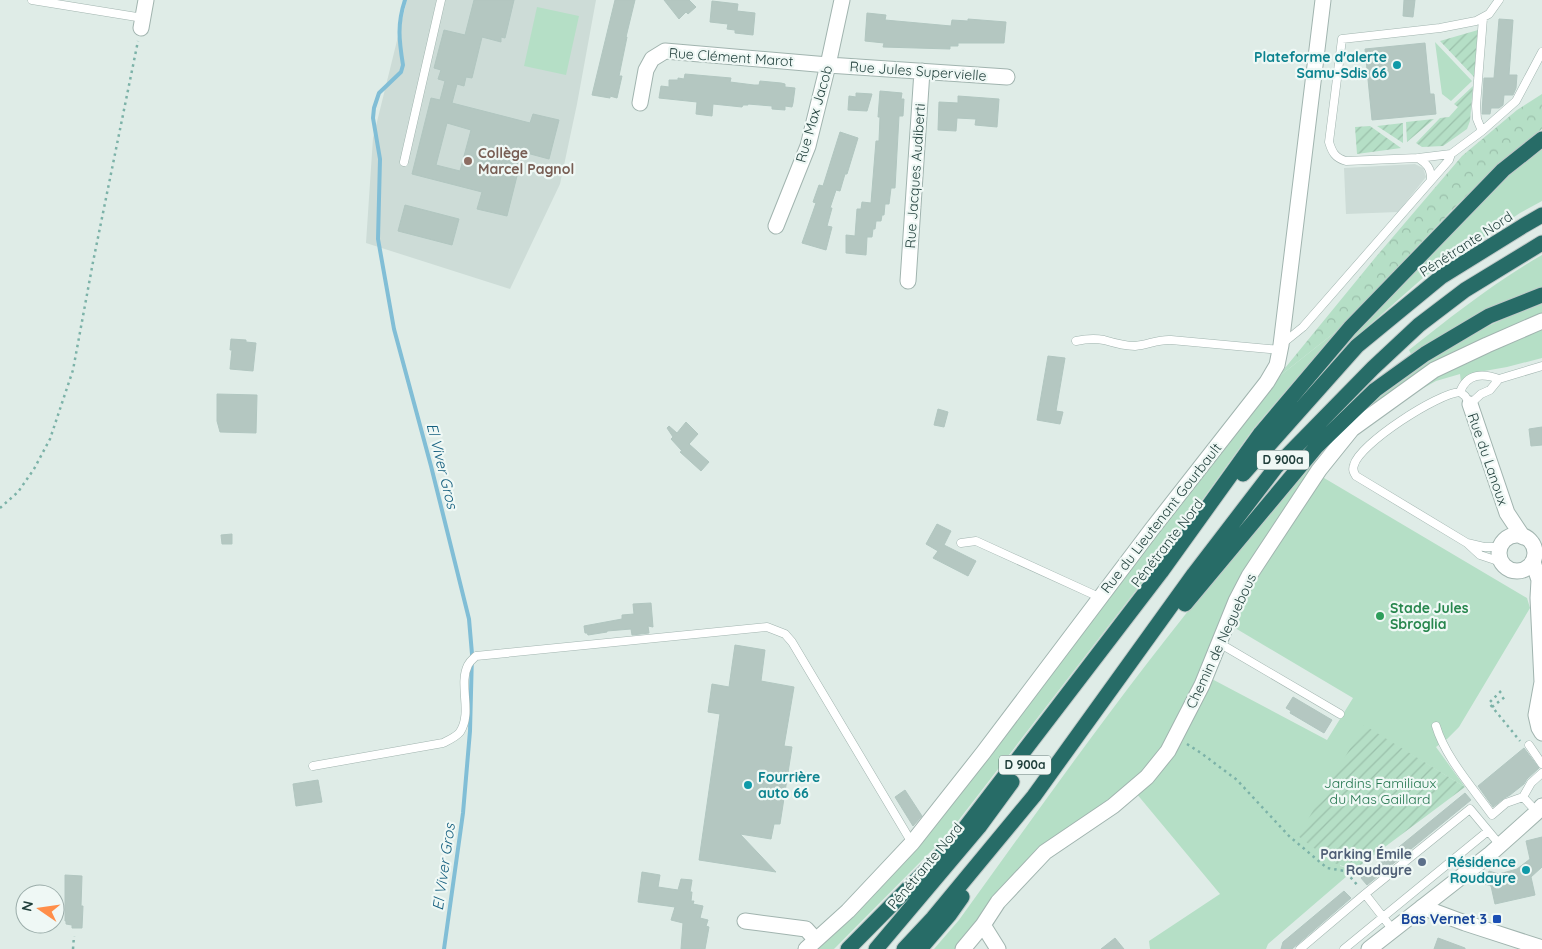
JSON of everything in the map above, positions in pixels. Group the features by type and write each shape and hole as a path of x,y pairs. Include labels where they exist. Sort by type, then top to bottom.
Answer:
{"highway":[{"path":"848,949 955,840 1161,572 1261,433 1350,328 1503,170 1542,138"},
{"name":"Pénétrante Nord","path":"876,949 979,827 1042,742 1161,572 1254,460 1357,346 1441,277 1542,215"},
{"name":"D 900a","path":"904,949 933,918 1034,796 1194,574 1276,467 1373,368 1419,325 1465,290 1542,243"},
{"path":"1085,725 1317,446 1375,390 1425,354 1489,316 1542,295"},
{"path":"920,949 950,914 1034,796"}],"street":[{"path":"142,23 146,0"},
{"name":"Rue Max Jacob","path":"776,226 808,146 842,0"},
{"name":"Rue du Lieutenant Gourbault","path":"811,945 848,911 912,843 983,753 1099,597 1267,382 1277,365 1323,0"},
{"name":"Rue Clément Marot","path":"640,102 646,70 652,59 665,50 828,65"},
{"name":"Rue Jules Supervielle","path":"828,65 1007,77"},
{"name":"Rue Jacques Audiberti","path":"908,281 922,71"},
{"name":"Chemin de Neguebous","path":"963,949 983,925 998,902 1045,852 1113,806 1147,777 1168,751 1202,685 1236,601 1249,576 1318,470 1352,428 1434,370 1542,321"},
{"name":"Rue du Lanoux","path":"1470,404 1507,513 1524,548"},
{"path":"1538,598 1517,571 1508,569 1524,548 1539,580 1538,598 1542,682 1536,715 1542,733"},
{"path":"1369,949 1500,845 1540,809"},
{"path":"1422,907 1465,924 1542,948"},
{"path":"745,921 806,929 811,945"},
{"path":"983,925 998,949"}],"lane":[{"path":"32,0 142,23"},
{"path":"404,162 441,0"},
{"path":"1499,0 1489,14 1476,21 1440,28 1342,39 1329,142 1336,157 1346,161 1418,158 1451,154 1482,131 1516,101 1542,52"},
{"path":"1482,131 1477,119 1476,106 1483,18"},
{"path":"1076,341 1093,339 1135,346 1150,344 1161,339 1280,348 1303,327 1449,160 1451,154"},
{"path":"1418,158 1428,165 1431,171 1431,179"},
{"path":"1524,548 1480,555 1467,544 1356,476 1353,472 1353,466 1374,441 1398,422 1419,409 1453,392 1460,392 1470,404 1481,394 1490,390 1499,379 1542,366"},
{"path":"1460,392 1463,385 1470,378 1488,375 1499,379"},
{"path":"961,543 976,541 1099,597"},
{"path":"1467,544 1524,548"},
{"path":"313,766 444,742 454,737 460,732 464,722 468,663 476,656 767,627 785,634 792,642 912,843"},
{"path":"1219,643 1340,714"},
{"path":"1436,726 1440,740 1447,752 1492,814 1506,803 1523,797 1531,783 1542,773"},
{"path":"1529,745 1542,764"},
{"path":"1523,797 1540,809"},
{"path":"1300,949 1470,809 1500,845"},
{"path":"1344,949 1488,831"},
{"path":"1365,894 1393,930"}],"path":[{"path":"0,508 18,492 50,439 73,370 142,23"},
{"path":"1501,691 1489,703 1523,746 1529,745"},
{"path":"1492,707 1506,696"},
{"path":"1174,738 1201,753 1237,780 1289,836 1327,868 1345,871 1365,894"},
{"path":"73,949 74,936"}],"shaded area":[{"name":"Collège Marcel Pagnol","path":"407,0 596,0 560,184 510,289 366,243 373,138"},
{"path":"1415,164 1423,168 1426,177 1398,212 1346,214 1344,168"}],"green space":[{"path":"537,7 579,16 566,75 524,66"},
{"path":"1478,30 1474,77 1440,41"},
{"path":"1435,42 1472,81 1451,101 1442,94"},
{"path":"1473,86 1470,121 1467,129 1443,146 1422,147 1416,143 1440,118 1449,117 1458,107 1454,104"},
{"path":"1542,94 1542,129 1500,163 1451,211 1339,329 1276,379 1462,156 1517,110"},
{"path":"1434,119 1407,142 1406,122"},
{"path":"1403,123 1403,143 1377,126"},
{"path":"1370,126 1401,148 1357,154 1355,127"},
{"path":"1542,147 1542,201 1520,213 1424,277 1365,329 1310,382 1402,280 1497,186"},
{"path":"1542,255 1542,290 1412,356 1409,350 1441,325 1491,288"},
{"path":"1542,304 1542,316 1431,366 1314,467 1163,748 1143,773 978,922 956,949 934,949 959,920 1088,741 1155,653 1284,494 1331,441 1391,386 1415,369 1463,339 1515,314"},
{"path":"1542,326 1542,358 1473,373 1461,382 1460,374 1436,381 1418,391 1436,374"},
{"path":"1339,329 1254,428 1154,567 948,834 834,949 817,949 853,916 917,848 989,757 1276,379"},
{"path":"1319,475 1527,598 1530,608 1459,727 1436,747 1465,787 1364,726 1340,866 1354,870 1268,944 1266,949 1150,949 1149,941 1220,894 1136,793 1210,678 1327,740 1353,698 1230,625"},
{"name":"Jardins Familiaux du Mas Gaillard","path":"1364,725 1465,787 1354,870 1334,863 1298,836"}],"building":[{"path":"474,0 514,0 505,38 501,37 501,42 482,37 472,78 466,77 464,86 457,84 452,103 530,123 533,114 559,120 549,159 523,152 507,216 477,209 482,192 412,174 431,98 440,100 445,81 438,79 441,70 434,68 444,30 465,35","holes":["447,123 471,130 460,171 436,165"]},
{"path":"615,0 635,0 626,37 619,76 622,76 617,98 610,96 610,98 592,95"},
{"path":"664,0 689,0 696,7 688,14 686,12 679,19"},
{"path":"1404,0 1415,0 1413,17 1403,16"},
{"path":"712,1 738,4 737,11 755,13 753,35 735,33 735,30 727,29 728,24 710,22"},
{"path":"867,13 886,15 885,20 951,26 952,20 968,21 968,19 1006,22 1004,43 958,43 958,46 950,46 950,49 883,47 884,43 865,41"},
{"path":"1499,19 1513,20 1509,75 1517,75 1516,88 1513,95 1504,95 1503,105 1499,108 1491,108 1490,114 1482,114 1484,78 1494,78"},
{"path":"1425,43 1430,94 1434,94 1436,114 1372,120 1365,49"},
{"path":"685,74 731,78 730,82 754,85 759,85 760,81 785,84 785,87 795,88 792,107 785,106 785,110 772,109 772,106 748,104 742,107 713,104 712,116 696,114 697,102 659,98 661,86 669,87 669,80 684,79"},
{"path":"880,91 902,93 901,99 904,99 903,116 899,116 895,188 891,188 889,204 885,204 884,215 882,215 881,221 876,221 872,237 867,237 866,255 846,253 846,235 855,236 857,209 861,209 862,202 871,203 876,141 879,141"},
{"path":"856,93 872,94 867,111 848,110 849,96 856,97"},
{"path":"958,96 999,99 997,127 975,125 976,119 957,118 956,131 938,130 939,102 958,103"},
{"path":"840,132 858,138 847,174 845,174 840,191 836,190 830,208 832,208 827,226 832,227 826,250 802,243 816,203 813,202 819,185 823,186"},
{"path":"405,205 459,219 452,245 398,231"},
{"path":"231,339 256,343 253,371 230,369"},
{"path":"1048,356 1065,358 1056,411 1063,412 1060,424 1037,420"},
{"path":"217,394 257,395 256,433 220,432 217,421"},
{"path":"938,409 948,412 944,427 934,425"},
{"path":"686,422 698,434 689,444 709,462 701,471 680,452 682,451 671,439 673,437 667,428 669,426 677,433"},
{"path":"1542,427 1542,445 1531,446 1529,429"},
{"path":"937,524 951,531 944,545 976,561 968,576 933,558 938,551 926,544"},
{"path":"232,534 232,544 222,544 221,535"},
{"path":"651,603 653,627 648,626 649,633 632,635 631,629 588,635 585,633 584,626 622,619 622,615 634,614 633,604"},
{"name":"Fourrière auto 66","path":"735,645 765,650 761,681 794,687 784,746 792,747 780,824 774,824 771,839 740,834 776,872 699,860 720,714 708,712 712,684 729,687"},
{"path":"1293,697 1332,720 1324,733 1290,713 1291,711 1286,708"},
{"path":"1524,748 1539,768 1524,784 1493,807 1478,786"},
{"path":"318,780 322,802 296,806 293,784"},
{"path":"905,790 922,816 913,826 895,797"},
{"path":"1465,793 1471,800 1367,885 1361,878"},
{"name":"Résidence Roudayre","path":"1542,837 1542,867 1531,877 1535,895 1495,904 1491,886 1485,884 1489,871 1499,874 1517,869 1530,859 1526,841"},
{"path":"642,872 660,875 658,887 678,890 681,879 692,880 691,901 694,901 693,904 703,906 700,918 708,920 706,926 709,927 705,949 681,949 683,923 671,920 675,907 638,902"},
{"path":"65,875 82,876 82,928 72,928 72,925 66,924"},
{"path":"1344,891 1351,898 1292,949 1281,949 1283,942"},
{"path":"1115,938 1124,949 1101,949"},
{"path":"1438,938 1465,948 1465,949 1434,949"}],"waterway":[{"name":"El Viver Gros","path":"405,0 400,25 403,65 401,72 379,93 374,108 373,118 380,159 378,239 394,329 431,466 469,619 472,654 470,731 463,813 444,949"}],"place":[{"name":"Plateforme d'alerte Samu-Sdis 66","path":"1397,65"},
{"name":"Collège Marcel Pagnol","path":"468,161"},
{"name":"Stade Jules Sbroglia","path":"1380,616"},
{"name":"Fourrière auto 66","path":"748,785"},
{"name":"Parking Émile Roudayre","path":"1422,862"},
{"name":"Résidence Roudayre","path":"1526,870"},
{"name":"Bas Vernet 3","path":"1497,919"}]}
